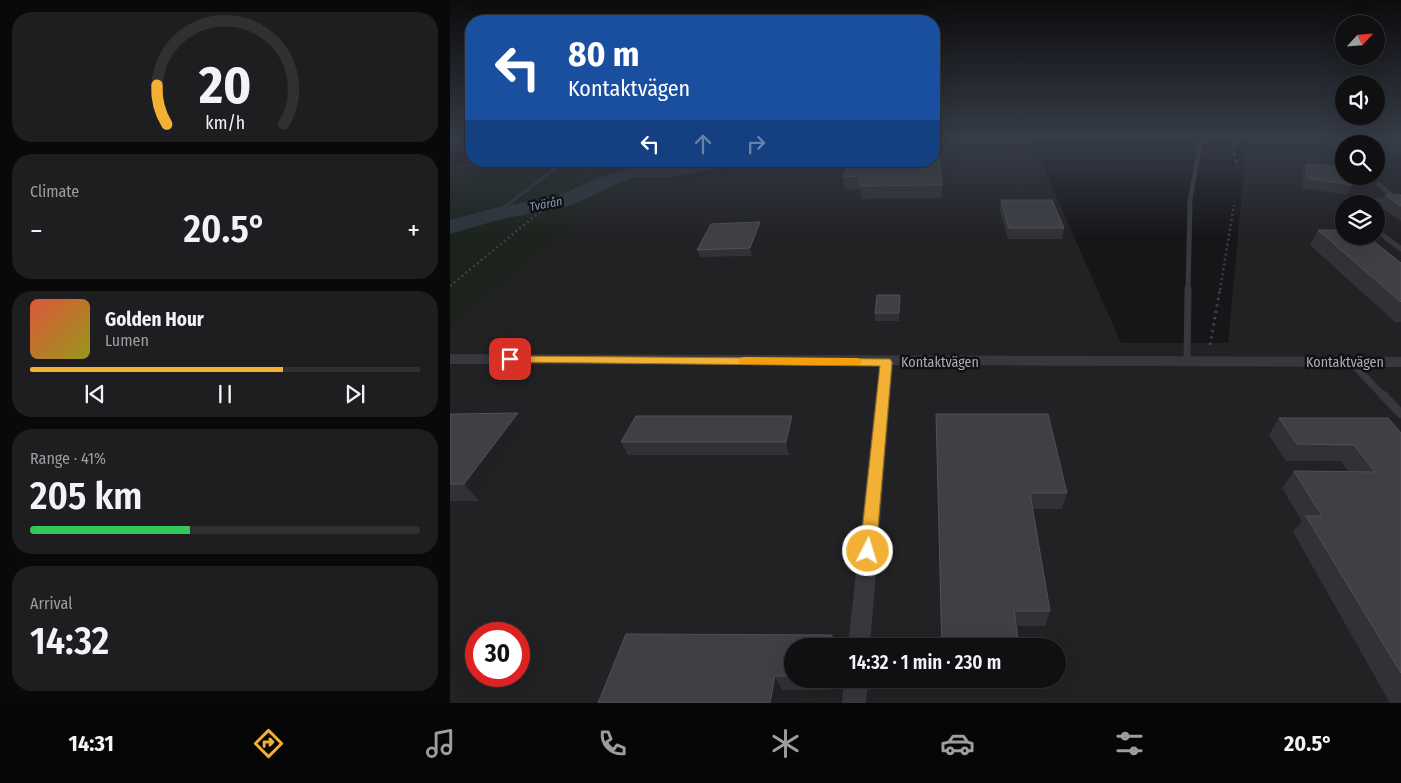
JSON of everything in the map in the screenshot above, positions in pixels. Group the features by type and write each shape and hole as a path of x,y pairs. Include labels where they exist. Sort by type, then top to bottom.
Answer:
{"street":[{"name":"Kontaktvägen","path":"450,359 886,362 1401,362"},
{"path":"860,638 886,362"},
{"path":"854,703 855,688"}],"lane":[{"path":"1187,362 1189,208 1195,172"},
{"path":"1379,185 1394,197 1385,199"},
{"path":"1385,237 1401,249"},
{"path":"1351,362 1401,414"}],"path":[{"path":"450,286 588,172"},
{"path":"1210,344 1235,201"}],"shaded area":[{"path":"450,172 719,172 692,179 610,192 450,325"},
{"path":"719,172 1045,172 1121,343 1228,343 1244,172 1335,172 1335,185 1385,185 1385,172 1401,172 1401,703 450,703 450,325 609,192 692,179"}],"building":[{"path":"845,172 941,172 942,185 860,186 860,176 843,177"},
{"path":"1307,172 1335,172 1335,182 1307,178"},
{"path":"1385,195 1401,195 1401,206"},
{"path":"1001,200 1052,200 1064,228 1009,228"},
{"path":"760,222 750,248 697,250 711,224"},
{"path":"1318,230 1335,230 1335,245"},
{"path":"1335,245 1378,245 1401,263 1401,302"},
{"path":"877,295 900,295 899,313 875,313"},
{"path":"518,413 464,484 450,484 450,414"},
{"path":"936,414 1048,414 1067,493 1030,493 1050,611 1014,611 1018,638 942,638"},
{"path":"636,416 792,416 786,442 621,442"},
{"path":"1279,418 1388,418 1401,433 1401,673 1306,516 1322,516 1294,471 1375,472 1354,445 1297,444"},
{"path":"626,634 832,635 832,638 784,638 784,676 775,676 770,703 598,703"}],"waterway":[{"path":"506,206 551,172"},
{"name":"Tvärån","path":"450,227 495,214 565,201 604,182 628,173 673,172"},
{"name":"Tvärån","path":"495,214 507,205"}],"slow traffic":[{"path":"744,361 858,362"}],"route":[{"path":"510,359 886,362 868,551"}]}
